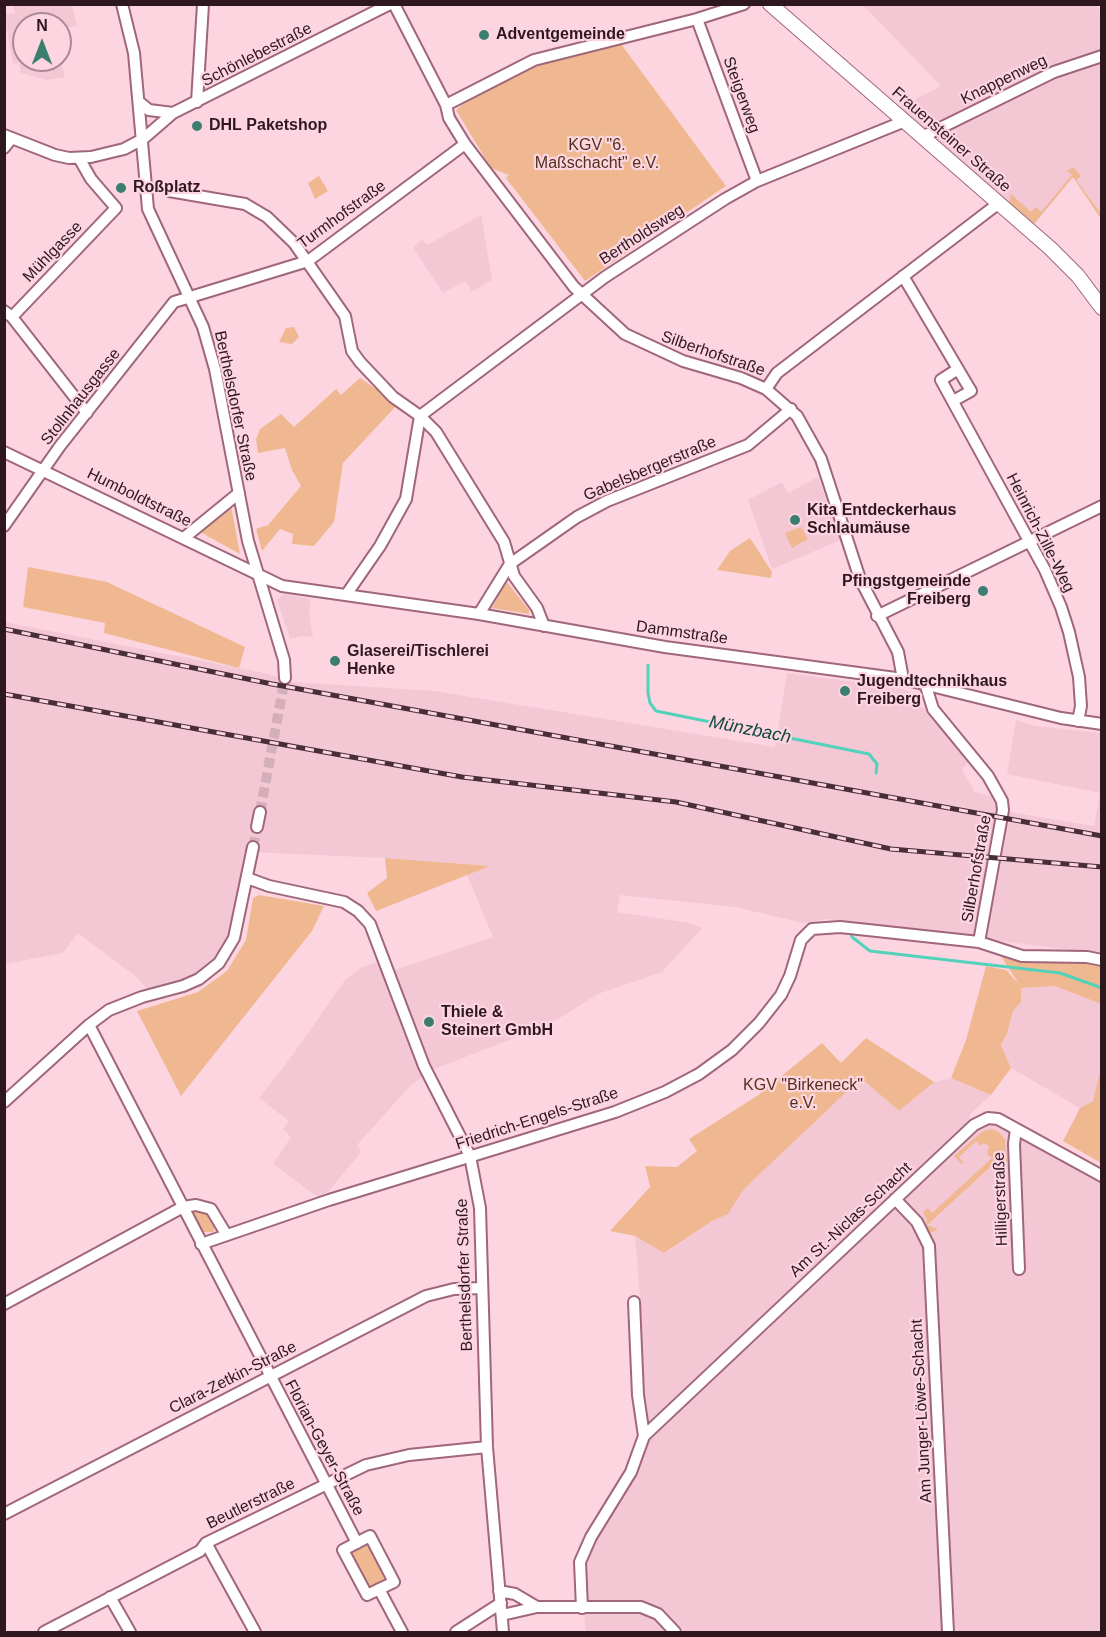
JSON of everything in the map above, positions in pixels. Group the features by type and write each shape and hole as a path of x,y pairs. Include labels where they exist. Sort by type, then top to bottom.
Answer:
{"main road":[{"name":"Frauensteiner Straße","path":"770,4 999,203 1078,276 1101,308"}],"street":[{"name":"Berthelsdorfer Straße","path":"122,4 132,38 148,209 190,296 210,349 248,541 284,660 285,678"},
{"path":"197,102 203,4"},
{"name":"Schönlebestraße","path":"79,158 124,149 143,138 173,113 392,4"},
{"name":"Silberhofstraße","path":"392,4 446,105 449,118 465,144 583,296 619,330 646,346 693,365 741,378 766,389 791,409 807,430 820,459 860,579 877,616 898,652 903,667 903,679"},
{"path":"446,105 534,60 697,19 744,4"},
{"name":"Steigerweg","path":"697,19 757,181"},
{"name":"Knappenweg","path":"922,137 1054,72 1101,56"},
{"path":"139,102 149,110 173,113"},
{"name":"Bertholdsweg","path":"420,416 606,277 757,181 905,121"},
{"path":"4,148 8,136 54,155 79,158"},
{"name":"Turmhofstraße","path":"190,296 308,261 465,144"},
{"name":"Mühlgasse","path":"8,314 116,208 91,179 79,158"},
{"path":"169,191 210,200 234,201 253,208 289,237 345,316 352,351 360,362 393,397 420,416 436,432 504,542 514,576 537,608 544,626"},
{"path":"766,389 777,373 999,203"},
{"path":"903,276 971,391 953,401"},
{"name":"Stollnhausgasse","path":"4,526 87,413 174,302 190,296"},
{"path":"8,314 87,413"},
{"name":"Heinrich-Zille-Weg","path":"958,369 941,380 1045,570 1070,632 1079,677 1081,706 1078,721"},
{"name":"Gabelsbergerstraße","path":"478,614 510,564 577,517 607,501 748,445 791,409"},
{"path":"346,596 380,546 406,499 420,416"},
{"name":"Humboldtstraße","path":"4,452 185,537 259,575"},
{"path":"185,537 238,493"},
{"path":"877,616 1101,506"},
{"name":"Dammstraße","path":"259,575 282,586 478,614 665,646 903,679 1078,721 1101,724"},
{"name":"Silberhofstraße","path":"925,683 933,709 993,783 1002,801 1003,810 979,942"},
{"path":"257,826 260,812"},
{"path":"7,1095 88,1025 109,1010 142,997 183,986 209,972 227,953 234,939 253,847"},
{"name":"Berthelsdorfer Straße","path":"247,878 268,886 344,902 358,911 370,924 424,1066 470,1156 480,1208 487,1447 503,1632"},
{"name":"Silberhofstraße","path":"812,929 840,927 979,942 1022,956 1087,957 1101,960"},
{"name":"Friedrich-Engels-Straße","path":"201,1244 470,1156 615,1112 665,1092 699,1074 732,1050 759,1023 781,995 790,976 801,940 812,929"},
{"name":"Florian-Geyer-Straße","path":"88,1025 357,1543"},
{"name":"Am St.-Niclas-Schacht","path":"582,1608 580,1562 591,1536 631,1472 644,1436 980,1120 998,1119 1101,1176"},
{"name":"Hilligerstraße","path":"1016,1129 1014,1144 1019,1269"},
{"name":"Am Junger-Löwe-Schacht","path":"895,1199 917,1222 929,1246 948,1632"},
{"path":"4,1304 183,1207 196,1205 211,1209 226,1234"},
{"name":"Clara-Zetkin-Straße","path":"4,1514 269,1375 426,1296 454,1289 482,1288"},
{"name":"Am St.-Niclas-Schacht","path":"634,1302 638,1395 644,1436"},
{"name":"Beutlerstraße","path":"44,1632 200,1551 206,1544 366,1465 398,1457 487,1447"},
{"name":"Florian-Geyer-Straße","path":"370,1536 394,1582 379,1589 367,1595 344,1550 370,1536"},
{"path":"206,1544 255,1632"},
{"path":"379,1589 402,1632"},
{"path":"500,1591 515,1594 537,1607"},
{"path":"110,1597 130,1632"},
{"path":"456,1632 501,1603"},
{"path":"502,1615 537,1607 641,1607 658,1614 675,1632"}],"shaded area":[{"path":"13,5 72,5 77,26 72,27 72,12 15,12"},
{"path":"863,5 1096,5 1102,13 1101,219 1073,177 1034,224 902,111 901,107 941,86"},
{"path":"12,14 12,59 4,15"},
{"path":"64,72 65,77 46,80 21,73"},
{"path":"481,215 492,280 471,292 466,281 443,293 413,248 422,239 427,245"},
{"name":"Kita Entdeckerhaus Schlaumäuse","path":"818,477 841,540 772,569 748,500 782,482 788,493"},
{"path":"283,594 311,599 309,614 313,637 301,636 290,639 277,600"},
{"path":"4,622 264,673 293,682 435,691 775,747 787,673 894,687 909,691 969,762 962,770 975,792 995,797 998,810 1094,826 1100,793 1007,774 1016,720 1036,726 1101,733 1101,954 829,919 803,923 735,907 620,895 617,912 690,923 702,928 662,972 598,994 550,1024 432,1070 410,1086 357,1145 361,1152 329,1191 319,1198 273,1164 291,1137 283,1129 289,1121 259,1098 289,1060 345,980 362,967 377,962 383,974 493,937 467,875 489,866 385,858 248,852 233,929 217,961 180,983 149,991 134,975 78,933 63,953 5,964"},
{"path":"1055,986 1101,1004 1101,1067 1093,1101 1080,1108 1011,1068 1001,1045 1007,1034 1013,1011 1021,1002 1021,988"},
{"path":"861,1077 899,1111 934,1082 951,1078 991,1095 970,1114 969,1119 972,1123 1005,1119 1101,1168 1101,1632 586,1632 580,1578 586,1556 653,1426 645,1421 642,1391 640,1296 635,1236 665,1253 712,1221 728,1214 744,1189"}],"green space":[{"name":"KGV \"6. Maßschacht\" e.V.","path":"621,44 726,186 585,281 506,178 509,175 491,168 456,110 471,98 529,65"},
{"path":"1073,167 1081,176 1076,180 1101,214 1101,219 1073,177 1034,224 1009,203 1011,194 1031,212 1036,207 1041,212 1072,175 1067,171"},
{"path":"319,176 328,191 315,199 308,183"},
{"path":"294,327 299,337 292,344 279,342 286,328"},
{"path":"360,378 398,404 343,463 334,522 314,546 292,544 293,534 280,529 262,551 256,529 268,525 301,486 292,470 285,448 258,453 256,439 260,429 281,414 294,427 336,389 341,395"},
{"path":"231,506 240,554 200,532"},
{"path":"801,527 808,539 792,548 785,533"},
{"path":"750,538 772,572 771,578 717,570 730,551"},
{"path":"28,567 107,582 245,647 239,668 104,633 105,623 23,607"},
{"path":"506,581 529,610 529,614 492,608"},
{"path":"385,858 490,866 376,911 367,893 387,878"},
{"path":"259,895 324,906 312,931 181,1096 137,1011 198,992 227,971 246,940 253,898"},
{"path":"997,950 1101,960 1101,1004 1055,986 1021,988 1021,1002 1013,1011 1007,1034 1001,1045 1011,1068 991,1095 951,1078 966,1040 986,966 1006,970 1019,984"},
{"name":"KGV \"Birkeneck\" e.V.","path":"866,1038 934,1082 899,1111 861,1078 744,1189 728,1214 712,1221 664,1253 635,1236 610,1231 650,1187 645,1166 677,1167 697,1151 689,1139 757,1096 822,1043 841,1063"},
{"path":"1101,1067 1102,1163 1063,1141 1080,1108 1093,1101"},
{"path":"992,1129 1000,1133 1005,1140 1007,1161 1003,1164 1000,1158 927,1225 938,1229 929,1234 924,1225 927,1221 923,1212 928,1208 932,1213 992,1158 987,1154 989,1146 984,1143 980,1146 976,1141 959,1157 963,1162 961,1164 954,1156 983,1131"},
{"path":"197,1209 209,1212 216,1223 214,1232 200,1232 192,1214"},
{"path":"361,1545 371,1546 385,1576 384,1581 375,1588 367,1587 350,1557 352,1551"}],"waterway":[{"name":"Münzbach","path":"648,665 648,693 650,703 656,711 869,754 877,764 876,773"},
{"name":"Münzbach","path":"851,931 852,937 870,951 1060,973 1102,988"}],"tunnel":[{"path":"260,812 285,678"},
{"path":"253,847 257,827"}],"railway":[{"path":"4,629 272,684 1102,836"},
{"path":"4,694 462,777 676,802 891,849 1102,867"}],"place":[{"name":"Adventgemeinde","path":"484,35"},
{"name":"DHL Paketshop","path":"197,126"},
{"name":"Roßplatz","path":"121,188"},
{"name":"Kita Entdeckerhaus Schlaumäuse","path":"795,520"},
{"name":"Pfingstgemeinde Freiberg","path":"983,591"},
{"name":"Glaserei/Tischlerei Henke","path":"335,661"},
{"name":"Jugendtechnikhaus Freiberg","path":"845,691"},
{"name":"Thiele & Steinert GmbH","path":"429,1022"}]}
